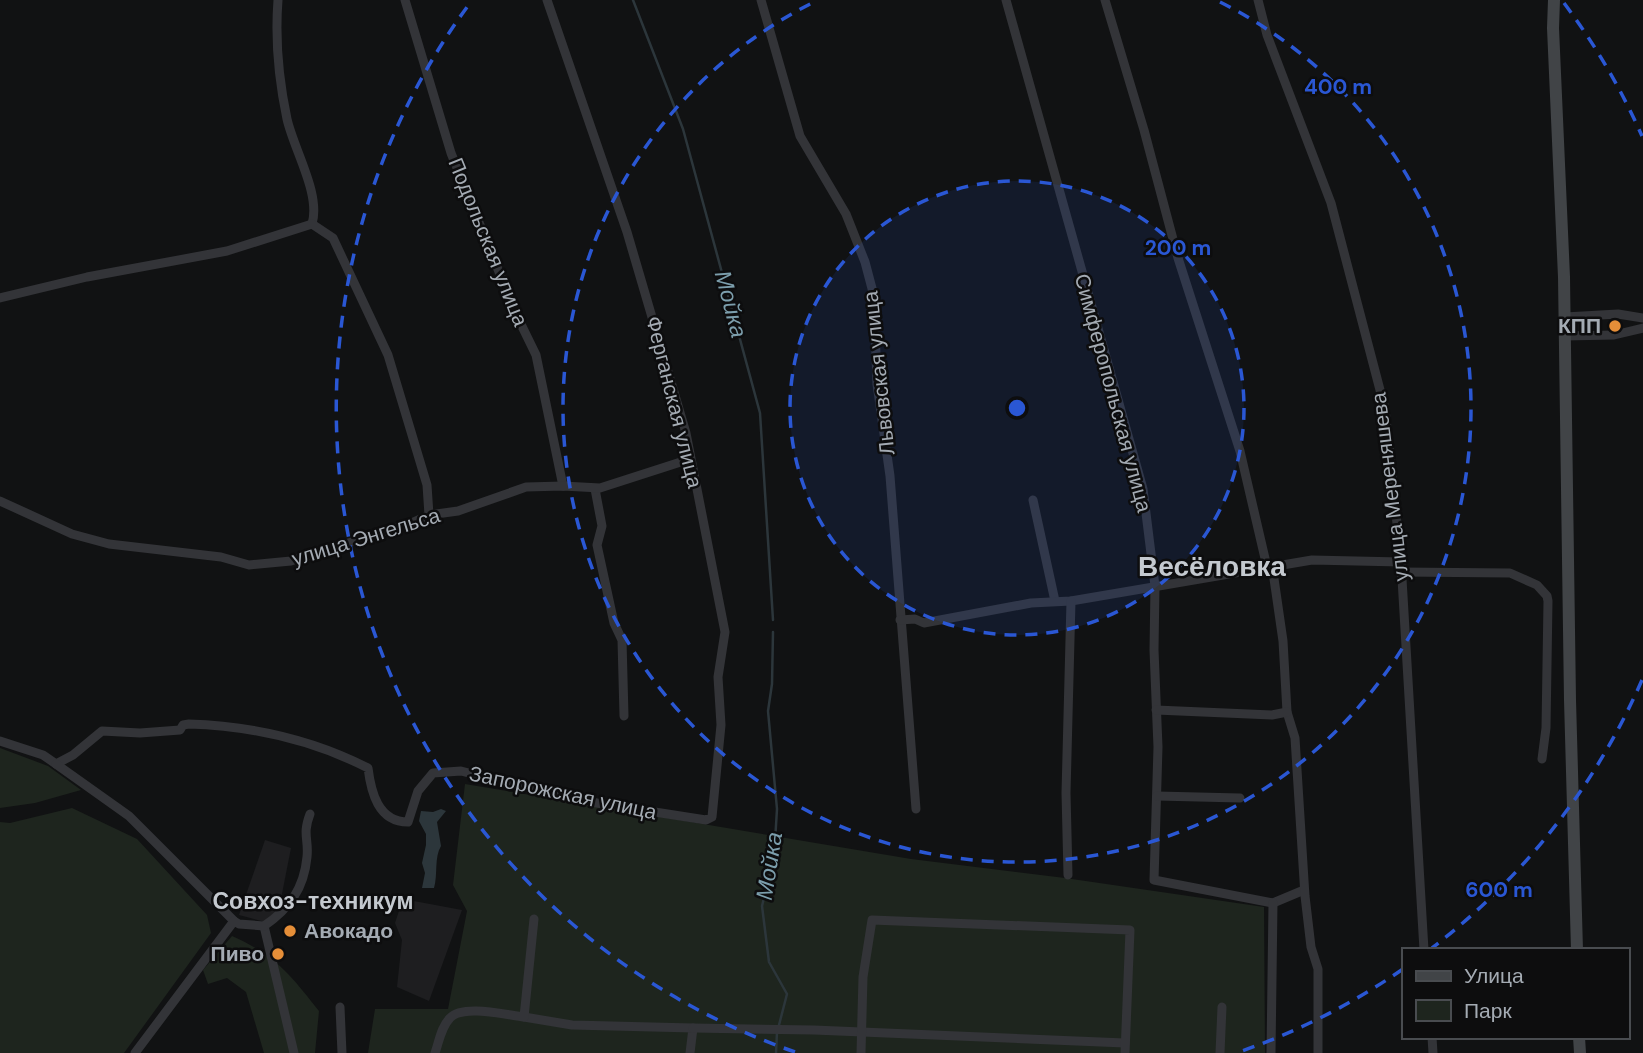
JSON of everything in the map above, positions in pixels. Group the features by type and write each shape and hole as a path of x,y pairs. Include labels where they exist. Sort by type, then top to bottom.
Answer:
{"street":[{"path":"278,0 276,27 287,120 311,193 315,213 312,224"},
{"name":"Подольская улица","path":"405,0 452,152 516,314 536,355 563,486"},
{"name":"Ферганская улица","path":"547,0 627,232 686,433 725,632 718,677 721,725 712,817"},
{"name":"Львовская улица","path":"761,0 800,136 846,214 865,262 874,296 877,383 890,476 916,809"},
{"name":"Симферопольская улица","path":"1006,0 1143,489 1155,586 1157,796 1154,880 1273,903"},
{"path":"1105,0 1144,130 1178,258 1240,451 1270,566 1283,642 1287,712 1295,738 1304,893 1311,947 1318,969 1318,1053"},
{"name":"улица Мереняшева","path":"1258,0 1268,35 1331,202 1378,379 1390,445 1401,562 1424,948"},
{"path":"1554,0 1566,336 1570,699 1577,948"},
{"path":"0,298 87,277 227,251 312,224"},
{"path":"312,224 333,238 388,355 426,485 429,515"},
{"path":"1565,317 1618,314 1643,318"},
{"path":"1566,336 1614,335 1643,328"},
{"name":"улица Энгельса","path":"0,501 72,534 109,544 221,557 249,565 291,561 409,524 429,515 458,511 526,487 596,489 690,459"},
{"path":"596,489 601,526 597,545 614,623 622,640 624,716"},
{"path":"1033,500 1055,601"},
{"path":"900,620 915,619 924,623 1236,575 1270,566 1312,560 1401,562"},
{"path":"1401,572 1510,573 1529,580 1543,590 1548,601 1546,728 1542,759"},
{"path":"1068,875 1066,793 1071,600"},
{"path":"1156,710 1272,715 1287,712"},
{"name":"Запорожская улица","path":"56,764 73,755 102,731 180,730 183,725 189,723 229,725 330,750 368,768 376,804 387,816 399,822 408,822 418,790 433,773 461,771 565,798 706,820 712,817"},
{"path":"0,741 43,755 129,816 239,924 264,926 287,909 301,884 307,856 304,828 310,814"},
{"path":"1157,796 1240,798"},
{"path":"1271,1053 1273,903 1304,893"},
{"path":"524,1017 534,919"},
{"path":"435,1053 444,1025 451,1016 462,1011 572,1025 814,1030 862,1033 1125,1048 1130,930 873,920 863,977 862,1033 861,1053"},
{"path":"135,1053 234,921"},
{"path":"264,926 294,1053"},
{"path":"340,1007 342,1053"},
{"path":"1220,1053 1222,1007"},
{"path":"690,1053 693,1028"}],"shaded area":[{"path":"441,809 446,811 437,822 441,846 434,888 422,888 426,834 419,821 421,811 433,812"},
{"path":"265,840 291,848 279,909 265,922 239,915"},
{"path":"403,899 462,910 429,1001 397,987 402,940 395,923"}],"green space":[{"path":"0,748 48,766 81,790 35,803 0,808"},
{"path":"465,784 911,859 1264,907 1265,1053 368,1053 375,1009 448,1009 467,911 453,885"},
{"path":"72,808 137,839 207,915 211,933 124,1053 0,1053 0,822 10,823"},
{"path":"232,936 260,951 281,967 319,1011 315,1053 264,1053 246,992 227,978 208,984 203,970"}],"waterway":[{"name":"Мойка","path":"633,0 683,129 760,413 773,620"},
{"name":"Мойка","path":"773,632 772,684 768,711 777,809 774,858 762,906 769,962 787,994 779,1025"},
{"name":"Мойка","path":"776,1053 777,1032"}],"place":[{"name":"КПП","path":"1615,326"},
{"name":"Авокадо","path":"290,931"},
{"name":"Пиво","path":"278,954"}],"district":[{"name":"Весёловка","path":"1212,566"},
{"name":"Совхоз-техникум","path":"313,901"}]}
